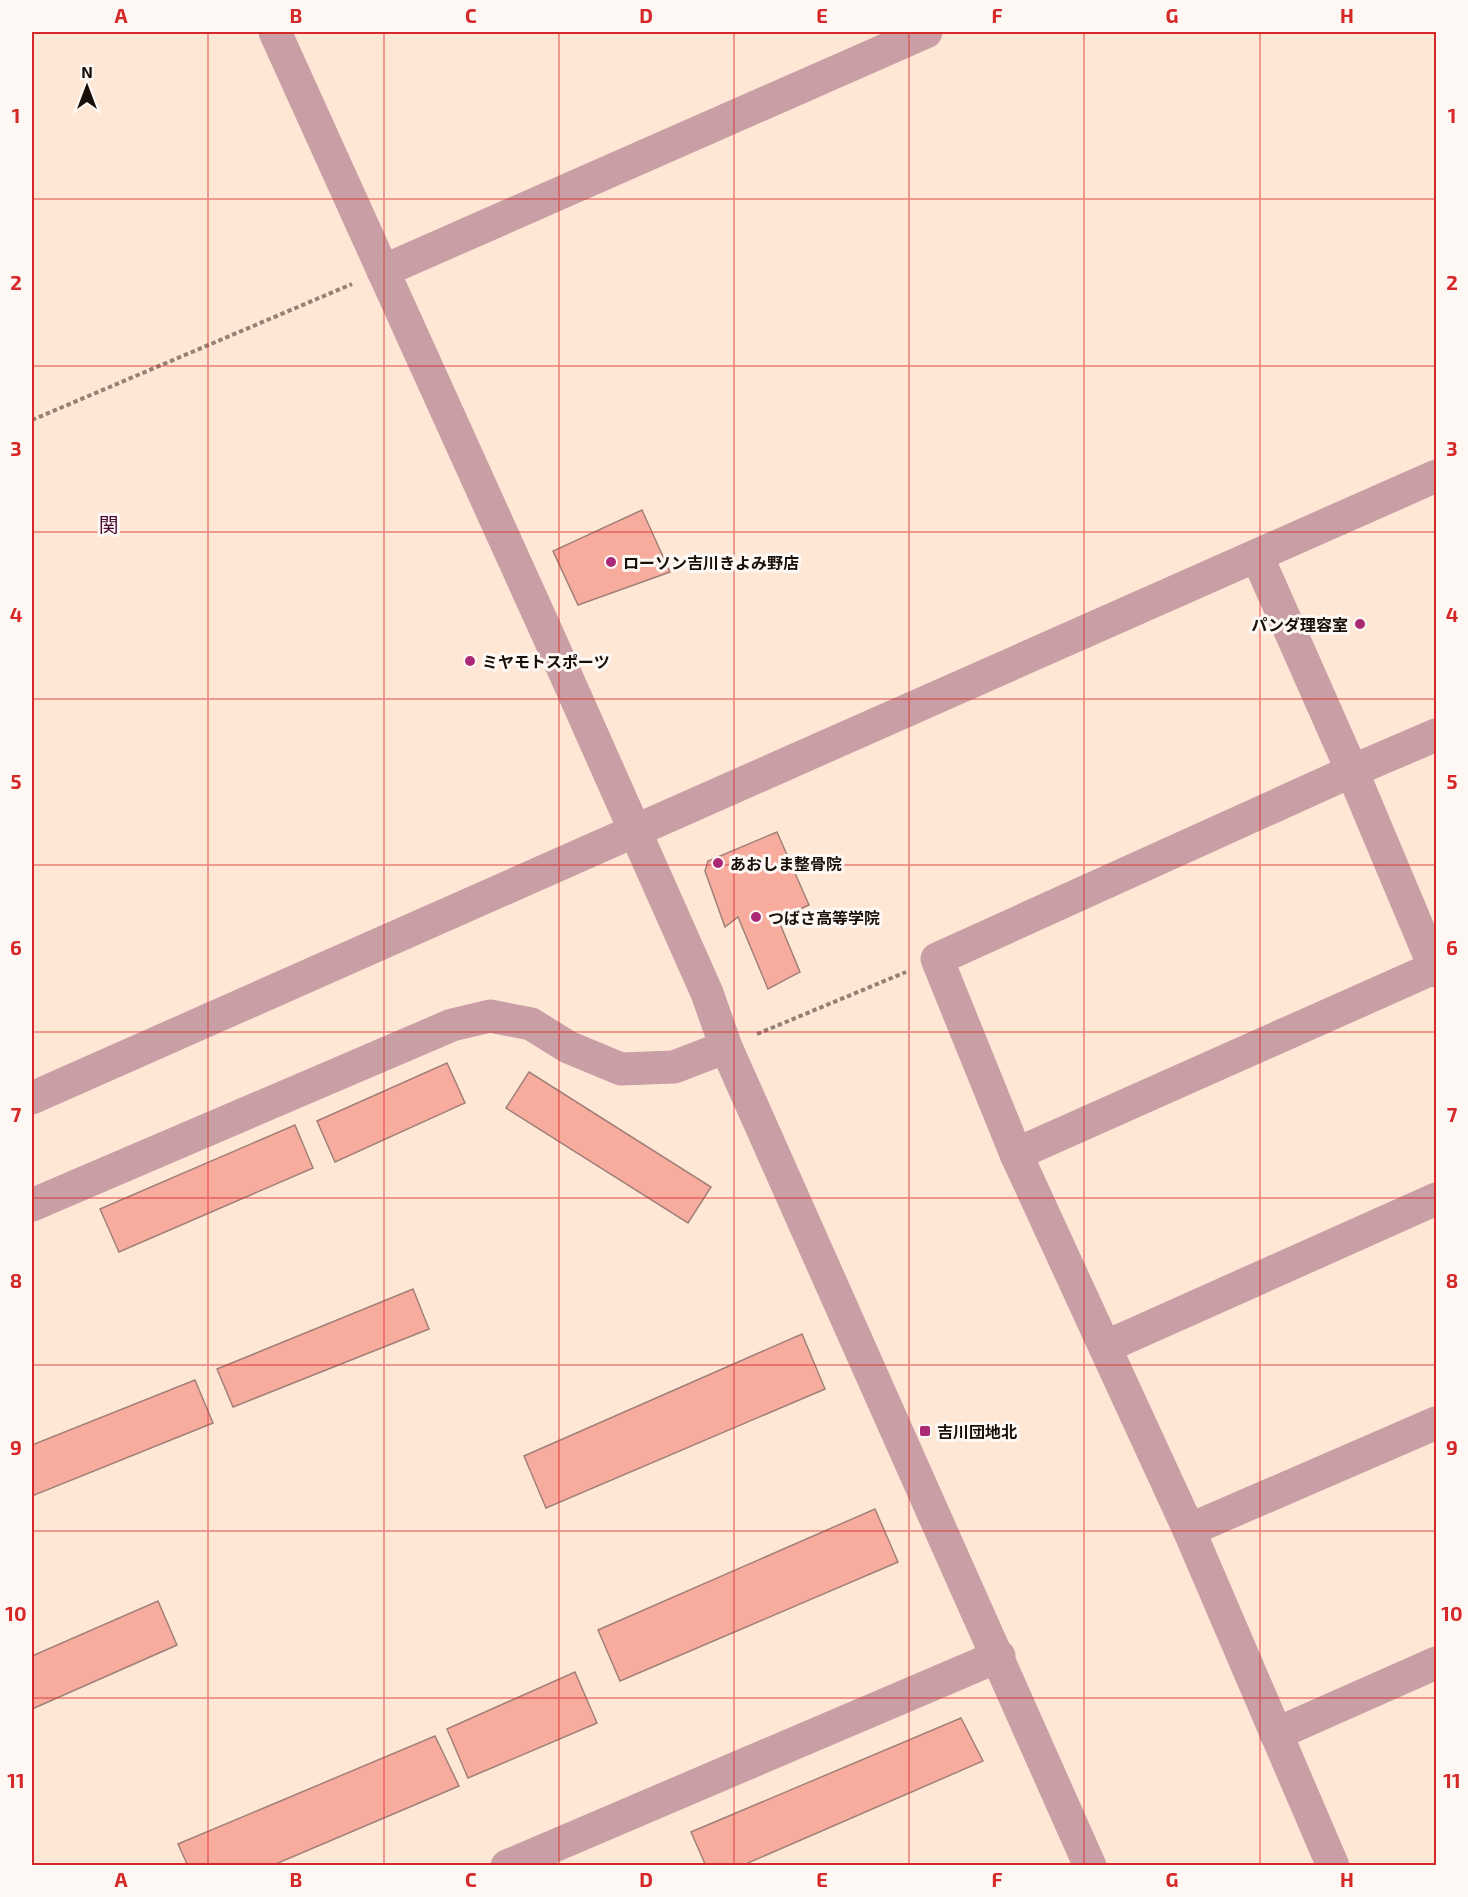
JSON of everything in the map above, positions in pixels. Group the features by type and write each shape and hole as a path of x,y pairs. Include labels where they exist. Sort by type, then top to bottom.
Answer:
{"street":[{"path":"275,32 548,634 707,993 726,1047 999,1656 1090,1866"},
{"path":"383,271 926,32"},
{"path":"32,1098 1437,477"},
{"path":"1016,1154 1436,969 1257,556"},
{"path":"1333,1866 1189,1530 1016,1154 937,959 1352,771 1437,735"},
{"path":"32,1205 452,1025 489,1016 531,1024 568,1047 621,1069 674,1067 726,1047"},
{"path":"1105,1347 1437,1199"},
{"path":"1189,1530 1437,1423"},
{"path":"507,1866 999,1656"},
{"path":"1276,1734 1437,1663"}],"path":[{"path":"32,420 383,271"},
{"path":"726,1047 937,959"}],"building":[{"name":"ローソン吉川きよみ野店","path":"642,510 670,572 578,605 553,551"},
{"path":"777,832 809,905 778,919 800,972 768,989 738,917 725,927 705,871 708,861"},
{"path":"447,1063 465,1103 335,1162 317,1121"},
{"path":"529,1072 711,1187 688,1223 506,1108"},
{"path":"295,1125 313,1168 119,1252 100,1209"},
{"path":"413,1289 429,1329 233,1407 217,1369"},
{"path":"802,1334 825,1389 546,1508 524,1456"},
{"path":"195,1380 213,1423 32,1496 32,1445"},
{"path":"875,1509 898,1562 620,1681 598,1630"},
{"path":"158,1601 177,1645 32,1709 32,1656"},
{"path":"575,1672 597,1723 468,1778 447,1729"},
{"path":"961,1718 983,1761 741,1866 706,1866 691,1832"},
{"path":"435,1736 459,1786 271,1866 188,1866 178,1844"}],"place":[{"name":"ローソン吉川きよみ野店","path":"611,562"},
{"name":"パンダ理容室","path":"1360,624"},
{"name":"ミヤモトスポーツ","path":"470,661"},
{"name":"あおしま整骨院","path":"718,863"},
{"name":"つばさ高等学院","path":"756,917"},
{"name":"吉川団地北","path":"925,1431"}],"district":[{"name":"関","path":"109,524"}]}
